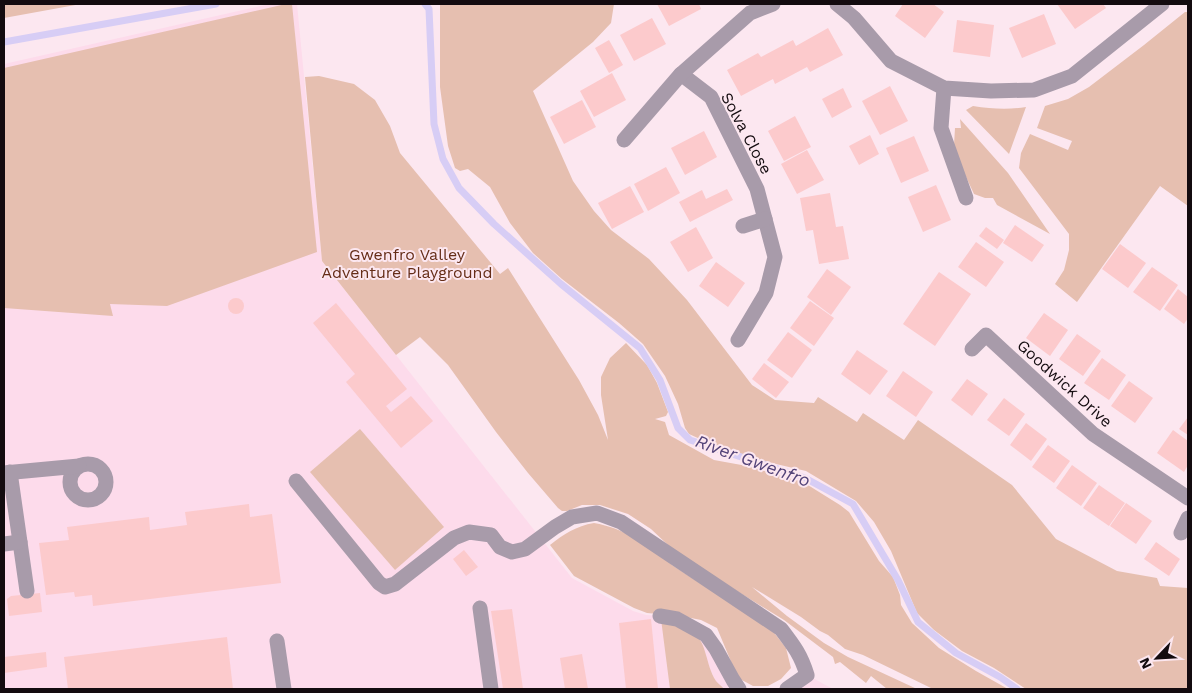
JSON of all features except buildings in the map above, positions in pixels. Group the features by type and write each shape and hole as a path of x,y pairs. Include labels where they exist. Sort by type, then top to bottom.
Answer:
{"street":[{"path":"624,140 681,74 750,13 774,4"},
{"path":"837,4 854,18 892,61 944,88 991,91 1034,90 1072,76 1162,4"},
{"name":"Solva Close","path":"681,74 711,97 757,190 775,257 766,293 738,340"},
{"path":"944,88 941,128 966,198"},
{"path":"743,226 765,219"},
{"name":"Goodwick Drive","path":"972,348 986,335 1093,434 1188,498"},
{"path":"27,591 7,472 90,464 101,468 106,478 106,484 101,496 89,501 83,500 77,497 66,480 49,468"},
{"path":"70,487 71,474 79,466"},
{"path":"296,481 379,583 386,587 395,584 454,538 469,532 491,535 500,547 512,552 525,550 555,527 572,517 597,513 621,522 781,630 795,646 803,660 807,675 786,689"},
{"path":"1181,533 1188,518"},
{"path":"4,544 20,542"},
{"path":"480,608 491,689"},
{"path":"660,616 677,619 706,635 739,689"},
{"path":"278,641 284,689"}],"shaded area":[{"path":"269,4 297,4 322,261 572,578 633,611 646,615 661,616 691,626 739,689 4,689 4,64"},
{"path":"807,675 833,689 787,689"}],"green space":[{"path":"4,4 81,4 4,18"},
{"path":"292,4 317,252 167,306 110,304 113,316 4,308 4,68"},
{"path":"440,4 614,4 611,23 593,42 533,91 573,181 594,211 611,230 649,259 687,300 752,385 775,400 814,403 818,397 857,422 863,413 904,440 918,420 1012,485 1056,539 1117,571 1157,578 1160,586 1188,588 1188,689 1026,689 994,668 962,651 934,630 917,613 891,551 874,522 856,501 806,471 733,454 689,434 665,376 643,344 562,279 533,253 510,223 490,187 468,169 460,171 455,168 448,146 440,87"},
{"path":"1185,12 1188,12 1188,206 1160,186 1077,302 1055,284 1064,270 1069,250 1069,234 1019,168 1021,153 1030,134 1068,150 1072,141 1037,128 1045,106 1068,99 1089,87"},
{"name":"Gwenfro Valley Adventure Playground","path":"319,76 354,84 375,100 390,126 400,153 500,274 508,268 579,380 598,415 608,440 601,395 601,377 610,358 626,343 647,365 657,383 668,412 666,416 655,419 665,422 669,435 714,460 747,466 803,482 840,505 849,512 879,561 893,577 900,595 901,605 912,623 939,648 1008,689 933,689 863,655 845,649 801,617 752,587 824,643 848,657 917,689 887,689 871,676 866,683 840,662 835,664 833,657 784,620 698,567 669,546 651,529 628,514 600,505 582,505 567,511 562,511 558,508 496,432 448,365 420,337 396,355 322,261 305,77"},
{"path":"973,106 1000,109 1026,107 1009,154 966,110"},
{"path":"960,119 1008,173 1050,234 997,205 993,198 985,198 974,194 960,164 954,145 955,128 961,128"},
{"path":"360,429 444,527 395,570 310,472"},
{"path":"594,523 605,525 636,538 672,565 772,630 786,648 791,668 781,679 768,686 753,686 740,679 735,671 717,628 701,620 647,613 574,576 550,545 570,531"},
{"path":"661,619 685,626 697,635 701,641 712,674 724,689 670,689"}],"waterway":[{"name":"River Gwenfro","path":"4,42 216,4"},
{"name":"River Gwenfro","path":"425,4 429,9 434,124 443,159 459,188 494,224 561,284 640,348 660,380 678,428 690,440 805,478 853,504 898,580 918,622 956,653 1000,677 1017,689"}]}
